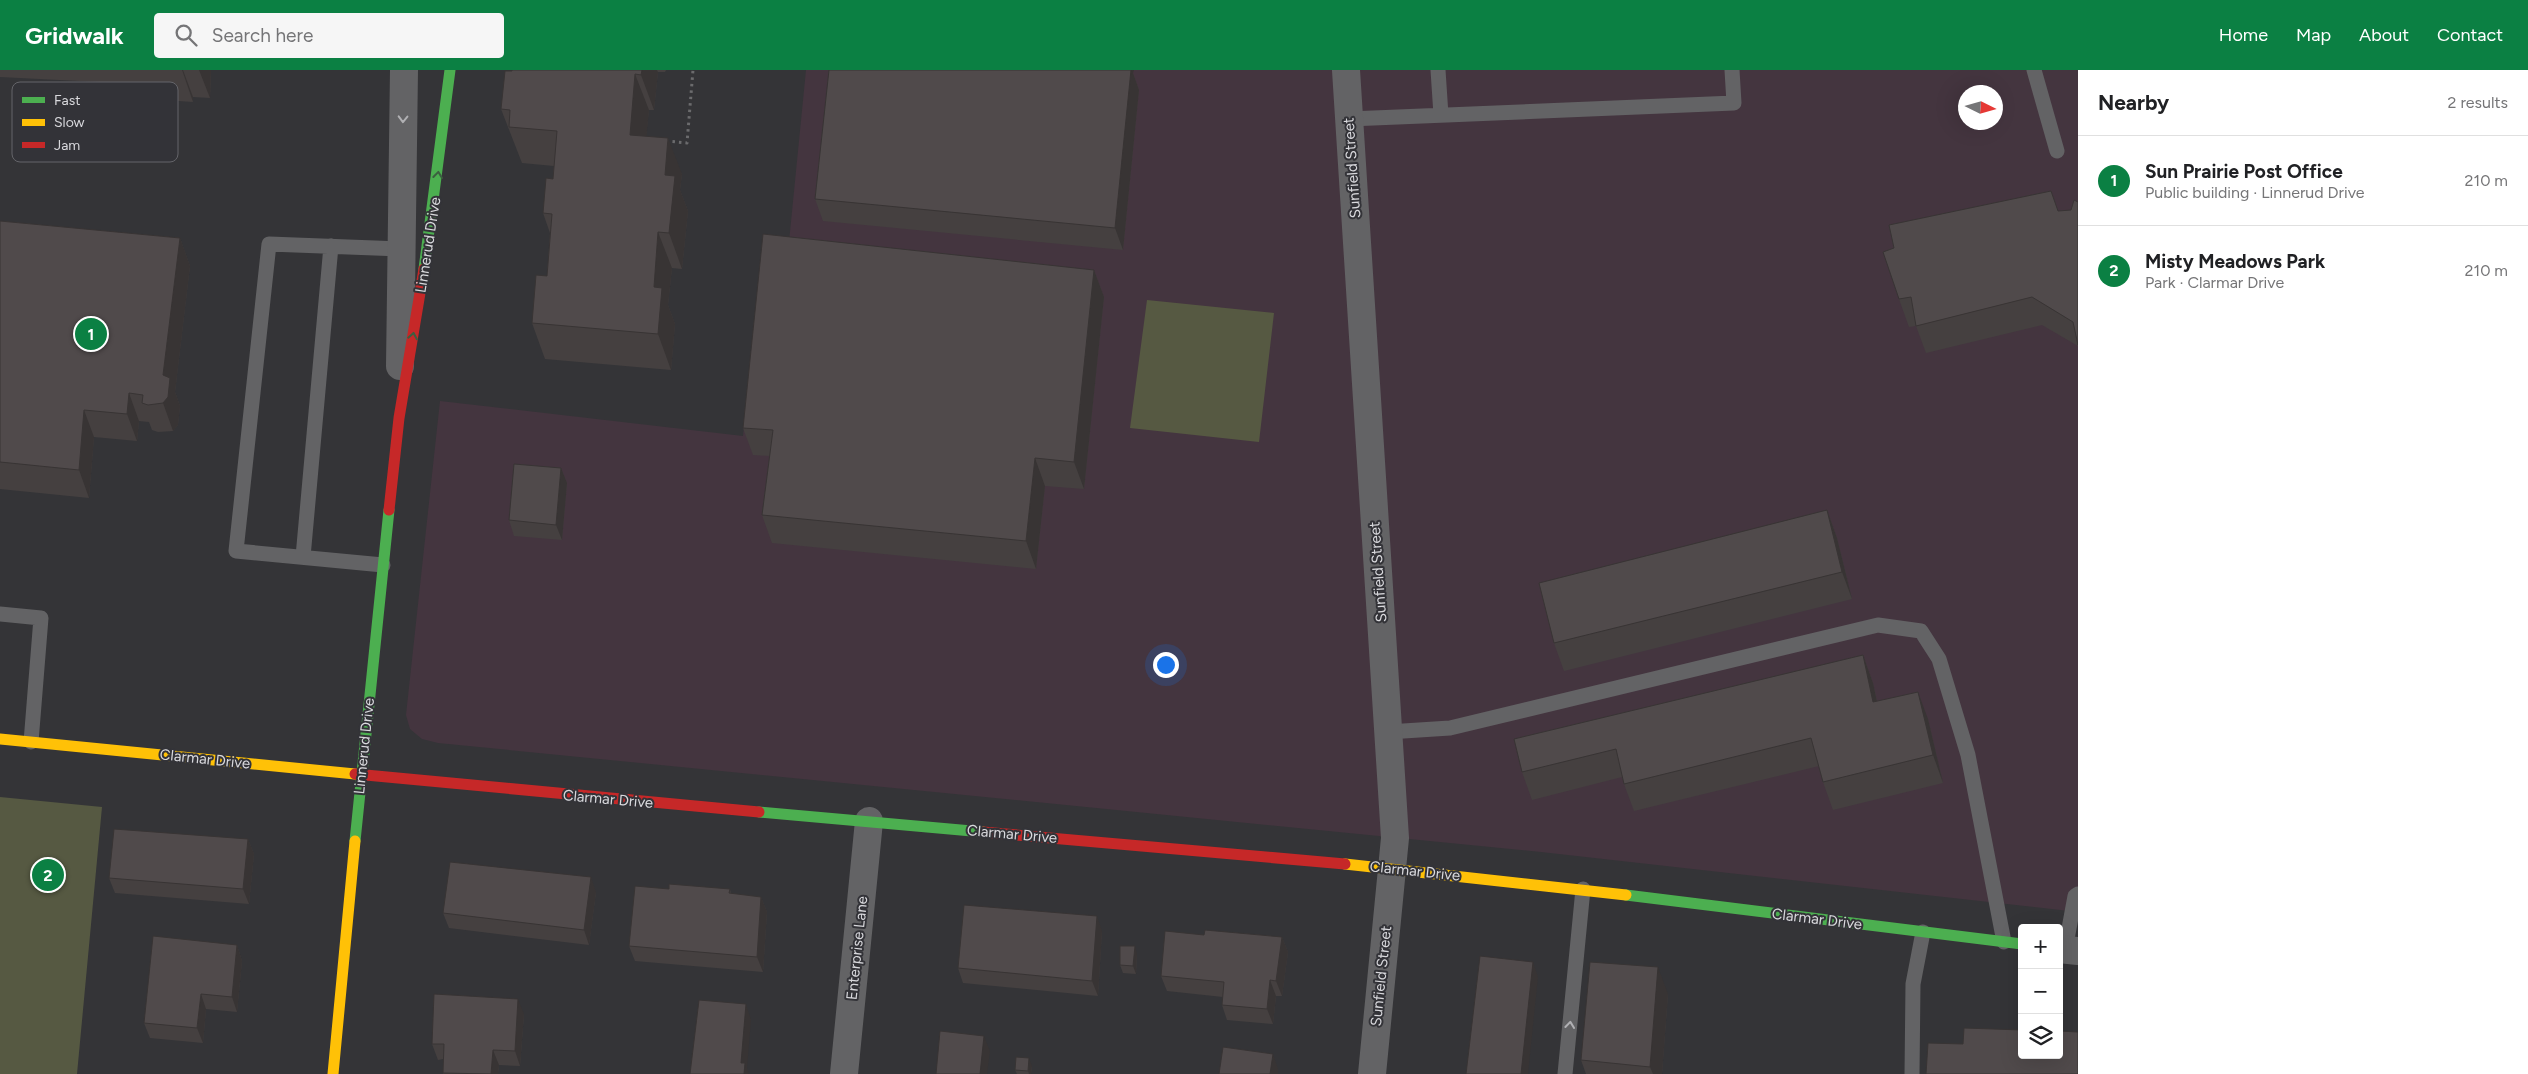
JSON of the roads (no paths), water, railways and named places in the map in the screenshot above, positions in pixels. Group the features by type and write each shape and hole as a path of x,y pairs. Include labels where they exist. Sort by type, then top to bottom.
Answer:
{"street":[{"name":"Linnerud Drive","path":"399,418 404,70"},
{"name":"Linnerud Drive","path":"333,1074 361,775 399,418 430,236 450,70"},
{"name":"Sunfield Street","path":"1346,70 1395,838 1372,1074"},
{"name":"Clarmar Drive","path":"0,739 563,795 1392,868 2018,944"},
{"name":"Enterprise Lane","path":"844,1074 870,821"}],"lane":[{"path":"1438,70 1441,115"},
{"path":"1349,119 1734,103 1732,70"},
{"path":"2034,70 2057,151"},
{"path":"383,565 236,551 269,244 401,249"},
{"path":"303,557 331,246"},
{"path":"0,614 41,618 31,742"},
{"path":"1388,732 1450,728 1878,625 1921,631 1939,660 1968,755 2004,942"},
{"path":"1565,1074 1583,890"},
{"path":"2068,950 2075,896 2078,894"},
{"path":"1912,1074 1913,984 1922,932"}],"place":[{"name":"Sun Prairie Post Office","path":"91,334"},
{"name":"Misty Meadows Park","path":"48,875"}]}
